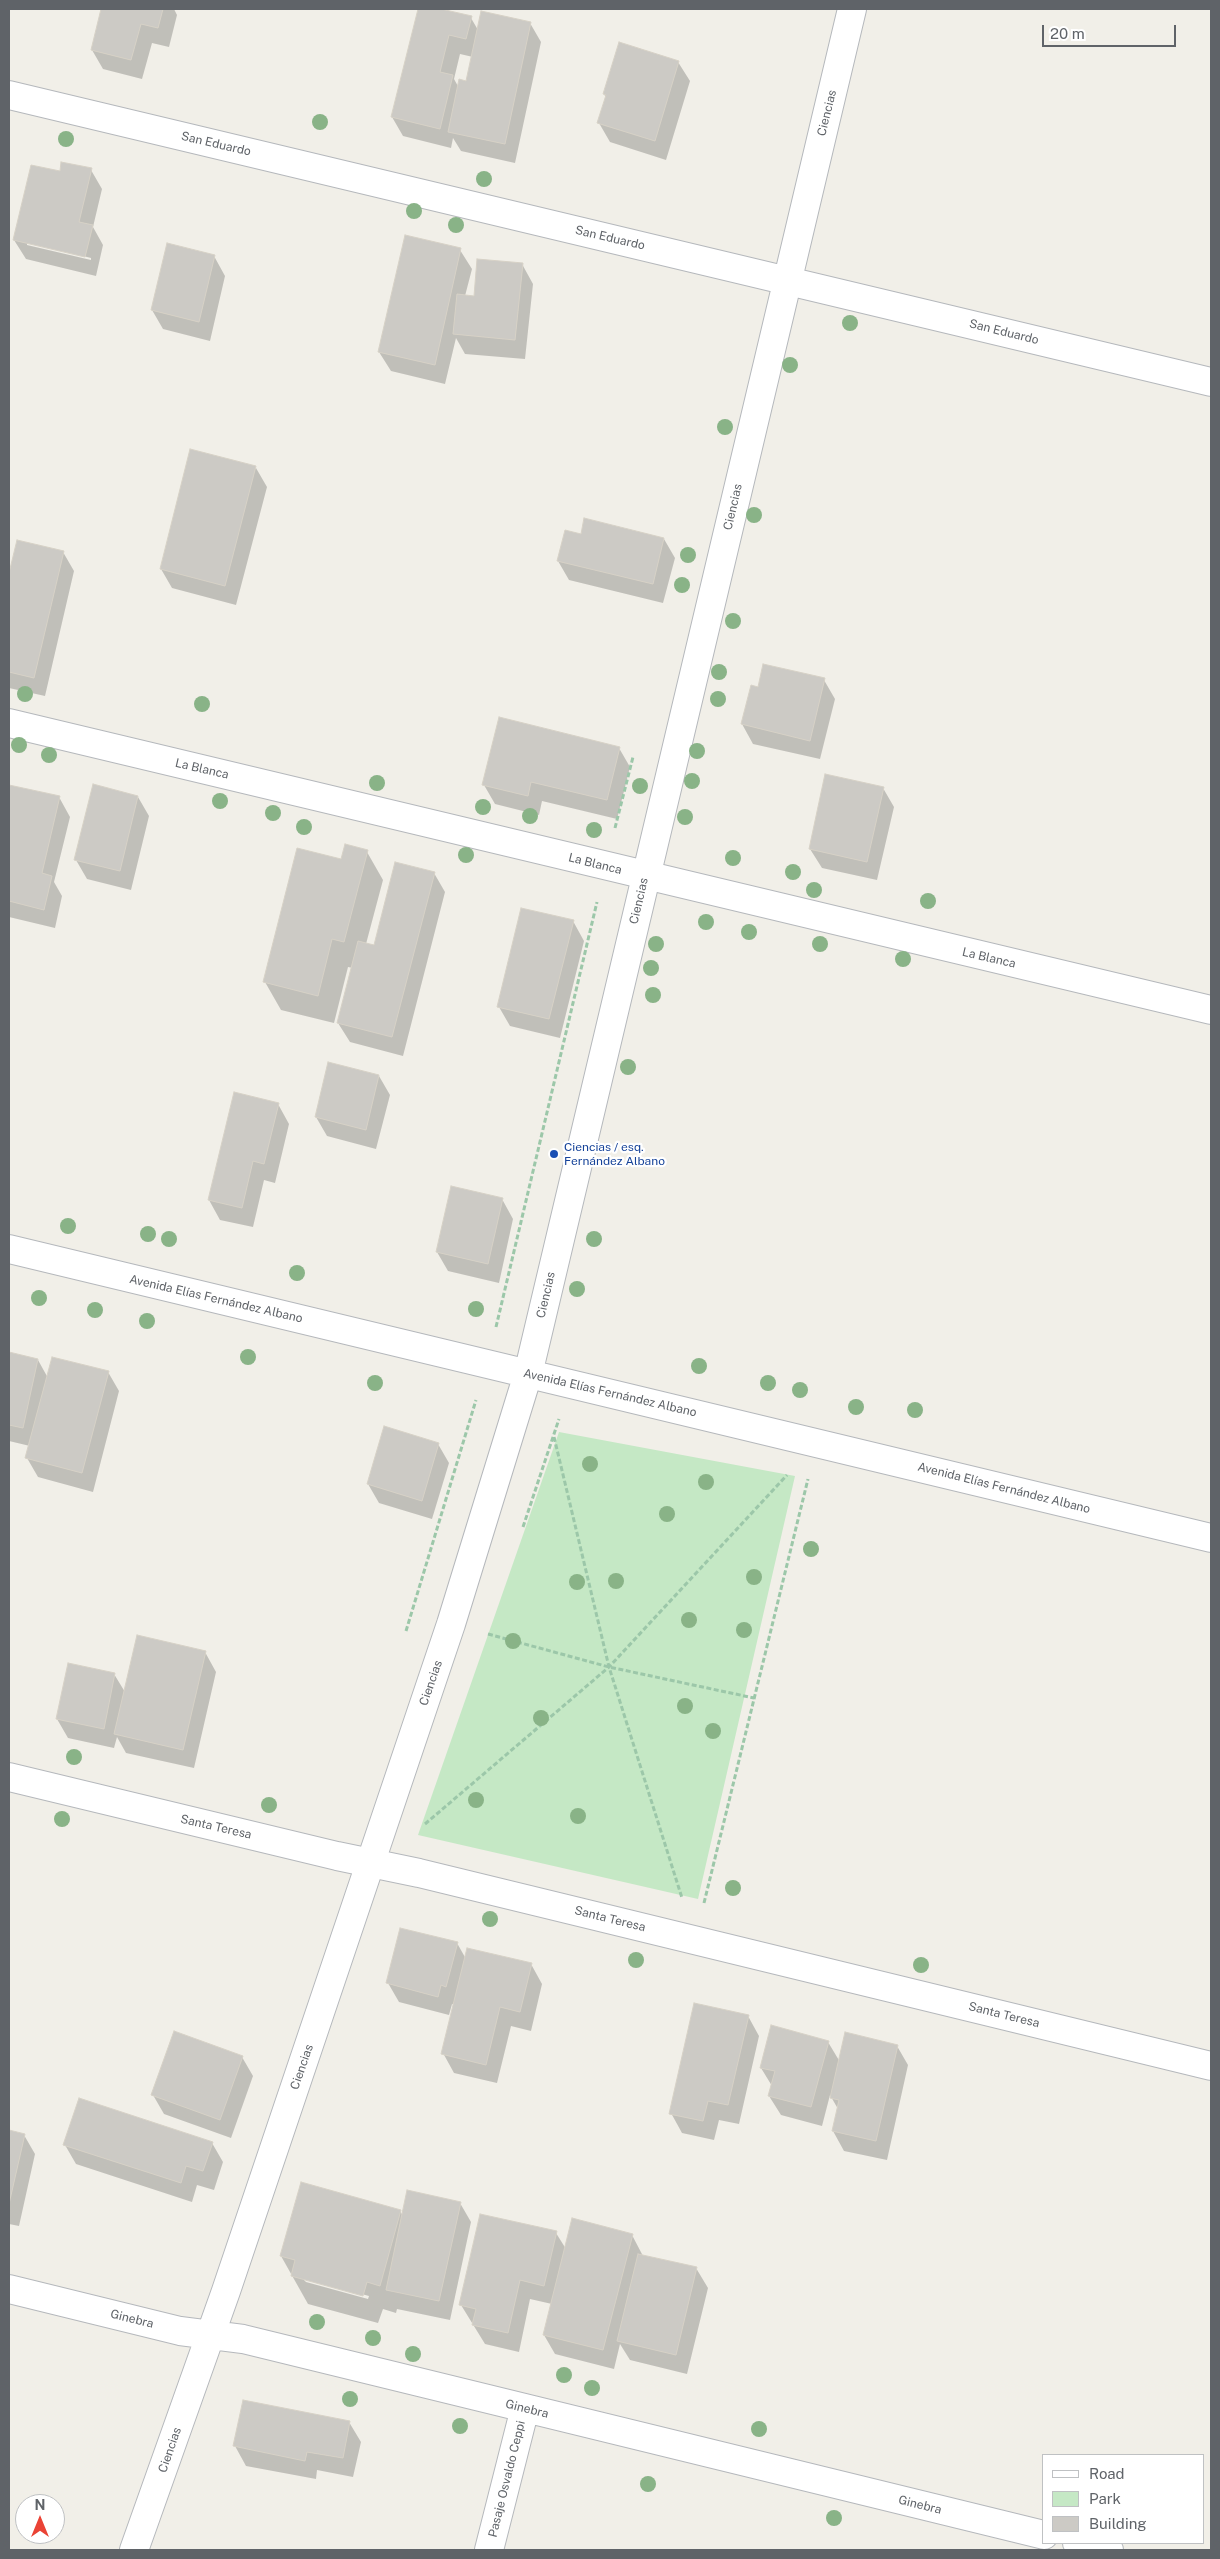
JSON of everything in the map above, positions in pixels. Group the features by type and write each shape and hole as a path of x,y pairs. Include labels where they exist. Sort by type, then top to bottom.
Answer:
{"street":[{"name":"Ciencias","path":"134,2550 210,2334 451,1624 528,1374 852,9"},
{"name":"San Eduardo","path":"9,95 1211,382"},
{"name":"La Blanca","path":"9,723 1211,1010"},
{"name":"Avenida Elías Fernández Albano","path":"9,1249 1211,1538"},
{"name":"Santa Teresa","path":"9,1777 371,1862 1211,2066"},
{"name":"Ginebra","path":"9,2289 180,2331 243,2339 525,2408 1031,2539"},
{"name":"Pasaje Osvaldo Ceppi","path":"489,2550 525,2408"},
{"path":"1082,2544 1110,2550"}],"path":[{"path":"405,1634 487,1363 605,866 634,752"},
{"path":"554,1437 609,1667 695,1940"},
{"path":"382,1825 413,1834 609,1667 817,1443"},
{"path":"695,1940 817,1443"},
{"path":"451,1624 609,1667 754,1698"}],"green space":[{"path":"559,1432 795,1476 698,1899 418,1835"}],"building":[{"path":"101,9 163,9 158,28 141,24 131,60 91,50"},
{"path":"418,9 441,9 472,16 466,39 449,35 440,72 453,75 440,129 391,117"},
{"path":"481,11 531,22 505,144 448,132 459,79 466,81"},
{"path":"619,42 679,61 655,141 597,123 606,95 603,94"},
{"path":"61,162 92,168 79,222 93,225 85,257 13,240 31,165 60,171"},
{"path":"405,235 461,248 435,365 378,352"},
{"path":"167,243 215,255 199,322 151,310"},
{"path":"477,259 523,263 515,340 453,334 457,294 474,296"},
{"path":"190,449 256,466 225,586 160,569"},
{"path":"584,518 664,538 653,584 557,561 565,530 581,534"},
{"path":"17,540 64,551 34,678 9,672 9,573"},
{"path":"763,664 825,678 810,741 741,724 751,685 758,687"},
{"path":"499,717 620,747 607,800 531,782 528,796 482,785"},
{"path":"825,774 884,787 867,862 809,849"},
{"path":"93,784 138,796 120,871 74,860"},
{"path":"9,785 60,796 42,873 52,876 44,910 9,901"},
{"path":"345,844 368,850 344,942 332,939 318,996 263,982 297,848 341,859"},
{"path":"395,862 435,872 392,1037 337,1023 358,941 374,945"},
{"path":"521,908 574,920 549,1019 497,1007"},
{"path":"328,1062 379,1075 366,1130 315,1117"},
{"path":"234,1092 279,1103 264,1164 253,1161 242,1208 208,1200"},
{"path":"451,1186 503,1198 488,1264 436,1252"},
{"path":"9,1352 38,1359 23,1428 9,1425"},
{"path":"52,1357 109,1371 82,1473 25,1458"},
{"path":"384,1426 439,1443 422,1501 367,1484"},
{"path":"137,1635 206,1651 183,1750 114,1734"},
{"path":"68,1663 115,1673 104,1729 56,1719"},
{"path":"400,1928 458,1942 446,1987 441,1985 438,1997 386,1983"},
{"path":"467,1948 532,1963 520,2012 500,2007 486,2065 441,2054"},
{"path":"694,2003 749,2015 728,2105 708,2101 703,2121 669,2114"},
{"path":"771,2025 829,2041 811,2107 768,2096 775,2071 760,2068"},
{"path":"174,2031 243,2056 220,2120 151,2095"},
{"path":"845,2032 898,2045 876,2141 832,2131 839,2100 830,2098"},
{"path":"79,2098 213,2142 203,2171 186,2166 181,2183 63,2145"},
{"path":"9,2130 25,2134 9,2204"},
{"path":"301,2182 401,2210 380,2286 367,2282 363,2296 291,2276 295,2260 280,2256"},
{"path":"407,2190 461,2202 439,2301 386,2290"},
{"path":"480,2214 557,2231 544,2286 520,2280 508,2333 472,2325 476,2309 459,2305"},
{"path":"572,2218 633,2234 603,2350 543,2335"},
{"path":"638,2254 697,2267 676,2355 617,2341"},
{"path":"243,2400 350,2421 343,2458 307,2452 305,2461 233,2446"}],"place":[{"name":"Ciencias / esq. Fernández Albano","path":"554,1154"}]}
